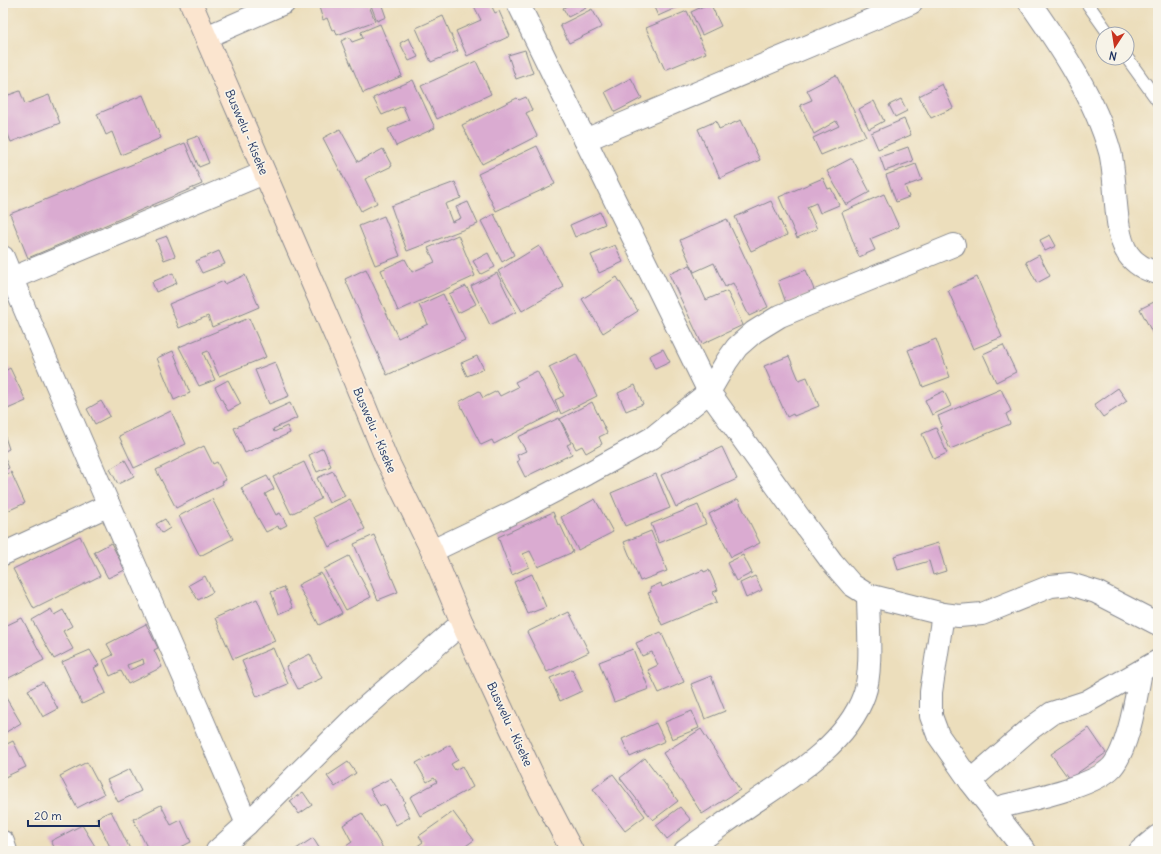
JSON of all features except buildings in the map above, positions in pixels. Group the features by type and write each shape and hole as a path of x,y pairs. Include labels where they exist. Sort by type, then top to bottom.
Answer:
{"main road":[{"name":"Buswelu - Kiseke","path":"191,3 386,458 432,550 462,623 536,780 572,851"}],"street":[{"path":"206,37 284,3"},
{"path":"518,3 709,392 832,562 852,584 868,595 943,614 959,616 982,614 1051,586 1070,584 1096,592 1158,624"},
{"path":"585,140 910,3"},
{"path":"1030,3 1055,38 1083,86 1101,125 1111,154 1121,233 1128,254 1142,268 1158,273"},
{"path":"8,281 264,173"},
{"path":"432,550 520,509 652,438 709,392 737,347 754,332 793,310 954,245"},
{"path":"3,257 8,281 178,658 247,824"},
{"path":"3,554 109,505"},
{"path":"685,851 800,771 837,738 857,711 865,694 869,659 868,595"},
{"path":"943,614 931,692 932,716 938,735 970,781 1025,851"},
{"path":"217,851 247,824 358,714 462,623"},
{"path":"970,781 1030,729 1052,714 1086,702 1150,666"},
{"path":"992,809 1094,781 1112,767 1123,748 1150,666"},
{"path":"1140,851 1158,836"},
{"path":"3,842 6,851"}],"lane":[{"path":"1087,3 1104,26"},
{"path":"1133,66 1158,101"}]}
